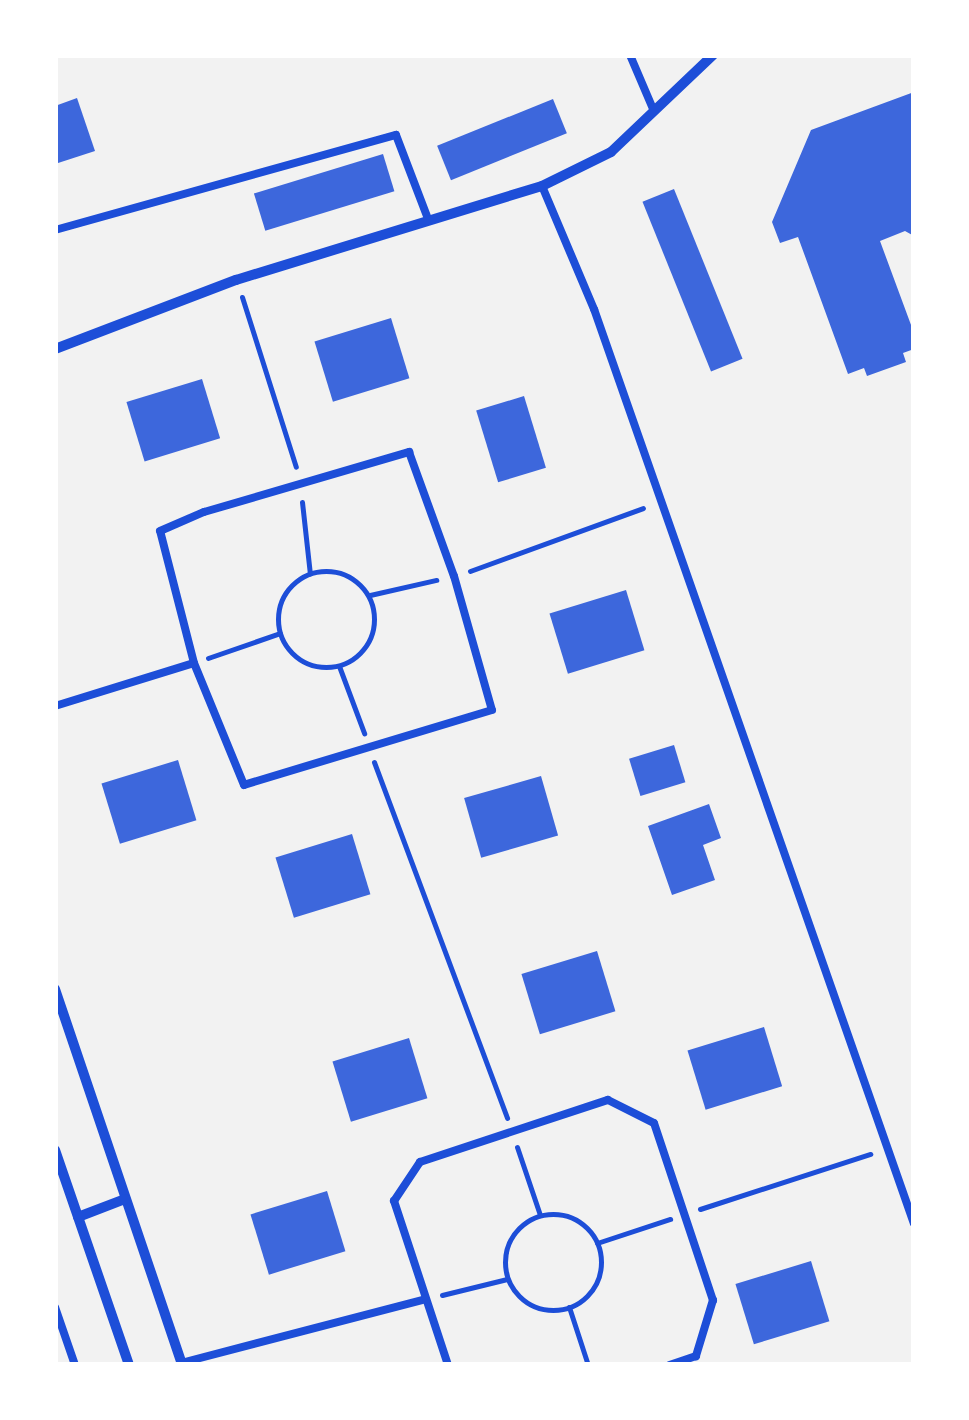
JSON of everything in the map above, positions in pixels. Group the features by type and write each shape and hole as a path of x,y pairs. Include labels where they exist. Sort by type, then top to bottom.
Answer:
{"street":[{"path":"55,349 236,280 542,186 611,152 713,55"},
{"path":"55,989 181,1364"},
{"path":"55,1150 129,1365"},
{"path":"78,1217 126,1199"}],"lane":[{"path":"630,55 653,109"},
{"path":"55,230 396,135 428,219"},
{"path":"542,186 594,309 914,1224"},
{"path":"409,452 454,576 492,710 244,785 194,663 160,531 300,482 409,452"},
{"path":"55,706 194,663"},
{"path":"448,1365 423,1300 394,1201 420,1162 608,1100 654,1122 713,1300 696,1356 670,1365"},
{"path":"181,1364 423,1300"},
{"path":"55,1307 75,1365"}],"path":[{"path":"236,280 300,482 310,574"},
{"path":"370,594 373,629 368,644 339,666 304,662 280,633 283,600 292,585 310,574 338,572 370,594 454,576 659,503"},
{"path":"194,663 280,633"},
{"path":"339,666 540,1215"},
{"path":"597,1243 889,1148"},
{"path":"540,1215 563,1215 579,1221 597,1243 600,1271 594,1286 568,1307 546,1309 529,1304 507,1278 504,1262 512,1235 540,1215"},
{"path":"423,1300 507,1278"},
{"path":"568,1307 588,1365"}],"building":[{"path":"914,92 914,236 905,231 880,241 914,333 914,349 903,353 906,362 867,376 864,368 848,374 798,237 780,243 772,222 811,130"},
{"path":"77,98 95,151 55,164 55,106"},
{"path":"553,99 567,133 451,180 437,146"},
{"path":"383,154 394,191 265,231 254,193"},
{"path":"674,189 743,359 711,371 642,202"},
{"path":"391,318 409,378 333,402 314,341"},
{"path":"202,379 220,438 145,461 126,402"},
{"path":"524,396 546,468 498,482 476,411"},
{"path":"626,590 644,650 568,674 549,613"},
{"path":"674,745 685,782 640,796 629,759"},
{"path":"178,760 196,820 120,844 101,783"},
{"path":"541,776 558,836 481,858 464,798"},
{"path":"709,804 721,838 703,845 715,880 672,895 648,826"},
{"path":"352,834 370,894 294,918 275,857"},
{"path":"597,951 615,1011 540,1034 521,974"},
{"path":"764,1027 782,1086 706,1110 687,1050"},
{"path":"409,1038 427,1098 351,1122 332,1061"},
{"path":"327,1191 345,1251 269,1275 250,1214"},
{"path":"811,1261 829,1321 754,1344 735,1284"}]}
